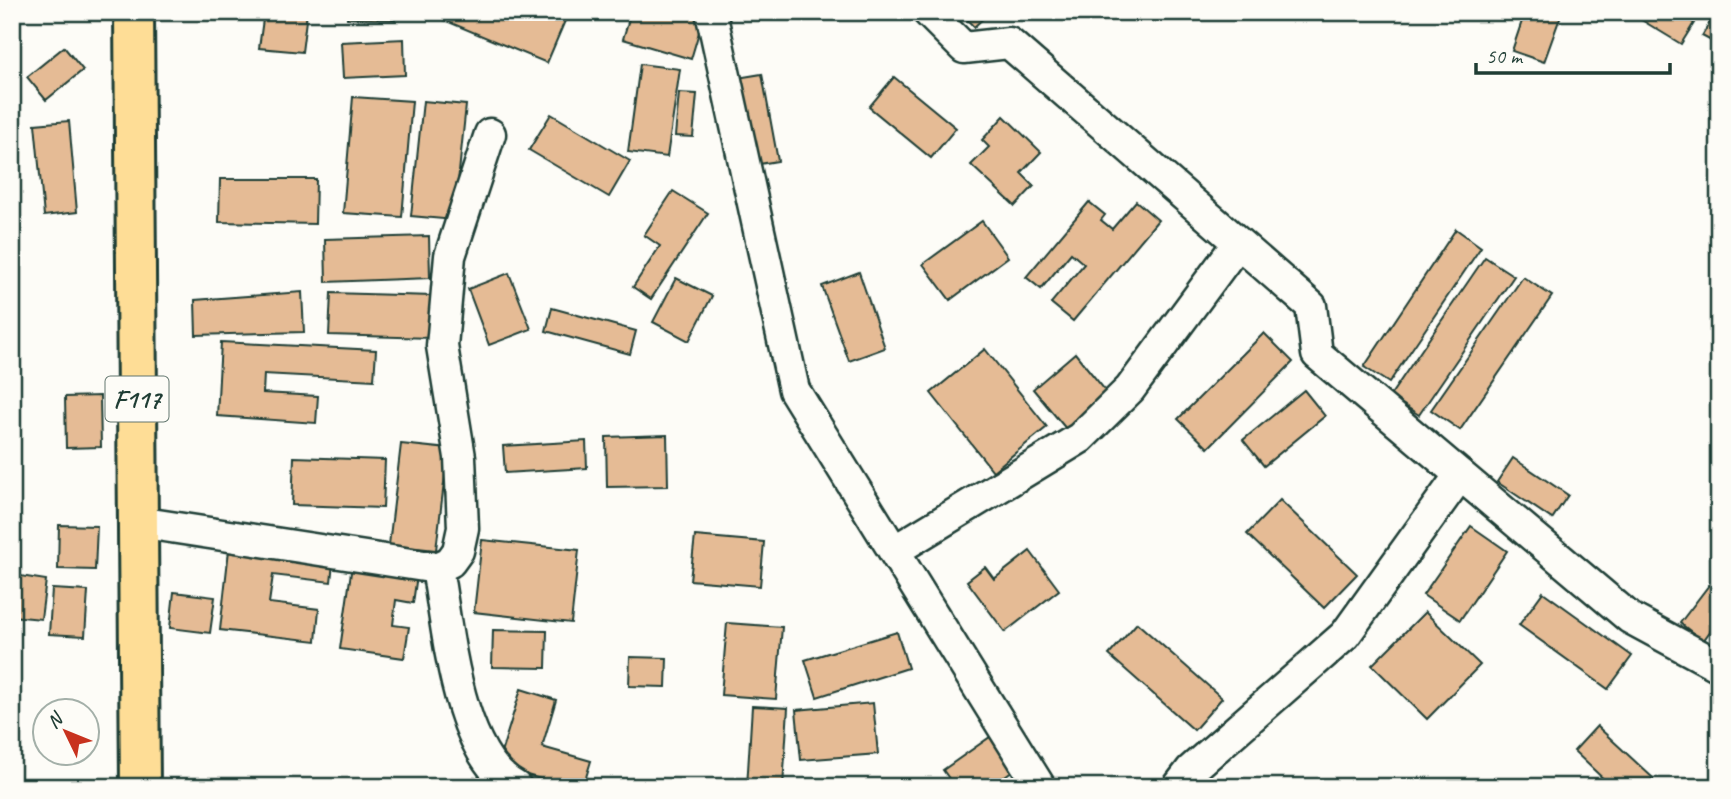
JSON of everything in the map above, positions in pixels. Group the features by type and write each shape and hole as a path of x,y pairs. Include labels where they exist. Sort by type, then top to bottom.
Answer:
{"main road":[{"name":"F117","path":"134,12 140,787"}],"street":[{"path":"710,12 794,390 1040,787"},
{"path":"928,12 964,48 1009,43 1311,306 1317,354 1630,618 1719,666"},
{"path":"138,522 437,568 450,562 458,551 463,528 460,457 442,346 450,256 490,134"},
{"path":"894,551 1080,438 1130,389 1238,243"},
{"path":"1178,787 1191,770 1345,635 1460,475"},
{"path":"437,568 455,670 472,735 491,766 503,780 516,787"}],"building":[{"path":"264,12 307,12 302,52 259,48"},
{"path":"347,12 396,12 395,20 347,18"},
{"path":"441,12 558,12 567,16 547,63 439,18"},
{"path":"631,12 705,12 691,59 623,39"},
{"path":"960,12 990,12 974,27"},
{"path":"1525,12 1562,12 1544,62 1512,51"},
{"path":"1682,12 1680,15 1694,23 1681,44 1630,13"},
{"path":"1716,12 1719,12 1719,45 1702,36"},
{"path":"404,39 405,75 343,78 341,42"},
{"path":"64,47 83,70 46,100 27,77"},
{"path":"640,64 680,69 667,157 628,152"},
{"path":"762,74 778,161 747,166 731,79"},
{"path":"894,77 956,128 931,158 869,107"},
{"path":"679,93 697,94 693,137 675,136"},
{"path":"353,97 412,101 402,217 343,213"},
{"path":"423,101 466,105 454,220 411,216"},
{"path":"551,114 630,161 609,197 529,150"},
{"path":"1004,116 1041,152 1021,173 1034,186 1015,206 971,165 989,147 982,140"},
{"path":"69,121 77,212 44,216 35,124"},
{"path":"220,179 316,179 315,224 219,222"},
{"path":"673,191 708,213 651,299 633,287 660,246 644,235"},
{"path":"1136,201 1158,220 1073,321 1051,303 1084,264 1071,253 1041,289 1026,277 1089,202 1105,215 1101,220 1112,229"},
{"path":"982,221 1008,257 950,300 923,264"},
{"path":"1456,229 1481,247 1389,383 1364,367"},
{"path":"429,236 430,278 326,282 325,239"},
{"path":"1485,257 1514,276 1419,415 1390,396"},
{"path":"859,272 885,348 849,361 822,286"},
{"path":"509,273 531,329 489,345 468,289"},
{"path":"1523,277 1552,296 1460,430 1431,410"},
{"path":"676,278 712,296 689,341 653,322"},
{"path":"302,292 304,332 196,335 195,300"},
{"path":"331,293 433,296 432,338 329,335"},
{"path":"552,308 636,331 630,354 546,331"},
{"path":"1264,333 1293,362 1208,448 1178,419"},
{"path":"221,342 376,350 374,380 264,374 263,393 318,396 316,423 217,416"},
{"path":"985,349 1047,427 993,471 931,393"},
{"path":"1075,353 1109,395 1067,430 1033,389"},
{"path":"1304,390 1325,416 1264,466 1243,440"},
{"path":"100,396 101,447 66,448 65,397"},
{"path":"667,435 668,486 607,487 606,437"},
{"path":"586,441 587,468 505,473 503,446"},
{"path":"401,444 448,449 436,550 389,545"},
{"path":"294,457 385,460 383,508 292,505"},
{"path":"1513,458 1568,495 1552,519 1497,482"},
{"path":"1280,500 1357,574 1324,608 1247,534"},
{"path":"59,525 97,526 95,570 58,569"},
{"path":"1471,526 1507,551 1460,620 1423,595"},
{"path":"695,536 764,542 760,586 690,580"},
{"path":"482,540 579,550 571,623 474,612"},
{"path":"229,550 333,562 331,582 273,575 269,603 319,609 316,641 220,630"},
{"path":"1030,551 1059,590 1005,632 967,581 985,567 994,579"},
{"path":"352,565 417,575 413,603 396,600 393,625 409,627 404,658 340,649"},
{"path":"1719,572 1719,619 1703,641 1680,623"},
{"path":"14,575 46,580 41,619 12,616"},
{"path":"52,589 88,591 85,636 49,634"},
{"path":"174,592 215,597 210,633 170,628"},
{"path":"1543,592 1632,656 1608,689 1519,625"},
{"path":"1425,612 1480,665 1427,719 1372,665"},
{"path":"727,623 782,627 776,699 721,695"},
{"path":"1137,623 1222,698 1194,730 1109,655"},
{"path":"493,630 547,631 546,668 492,667"},
{"path":"897,632 908,668 817,697 805,660"},
{"path":"630,657 667,658 666,687 629,686"},
{"path":"521,689 556,700 542,747 591,761 583,787 567,787 497,766"},
{"path":"873,703 878,754 801,760 796,710"},
{"path":"752,706 788,708 783,787 747,787"},
{"path":"1597,726 1653,778 1644,787 1612,787 1574,751"},
{"path":"990,737 1013,770 990,787 955,787 943,770"}]}
